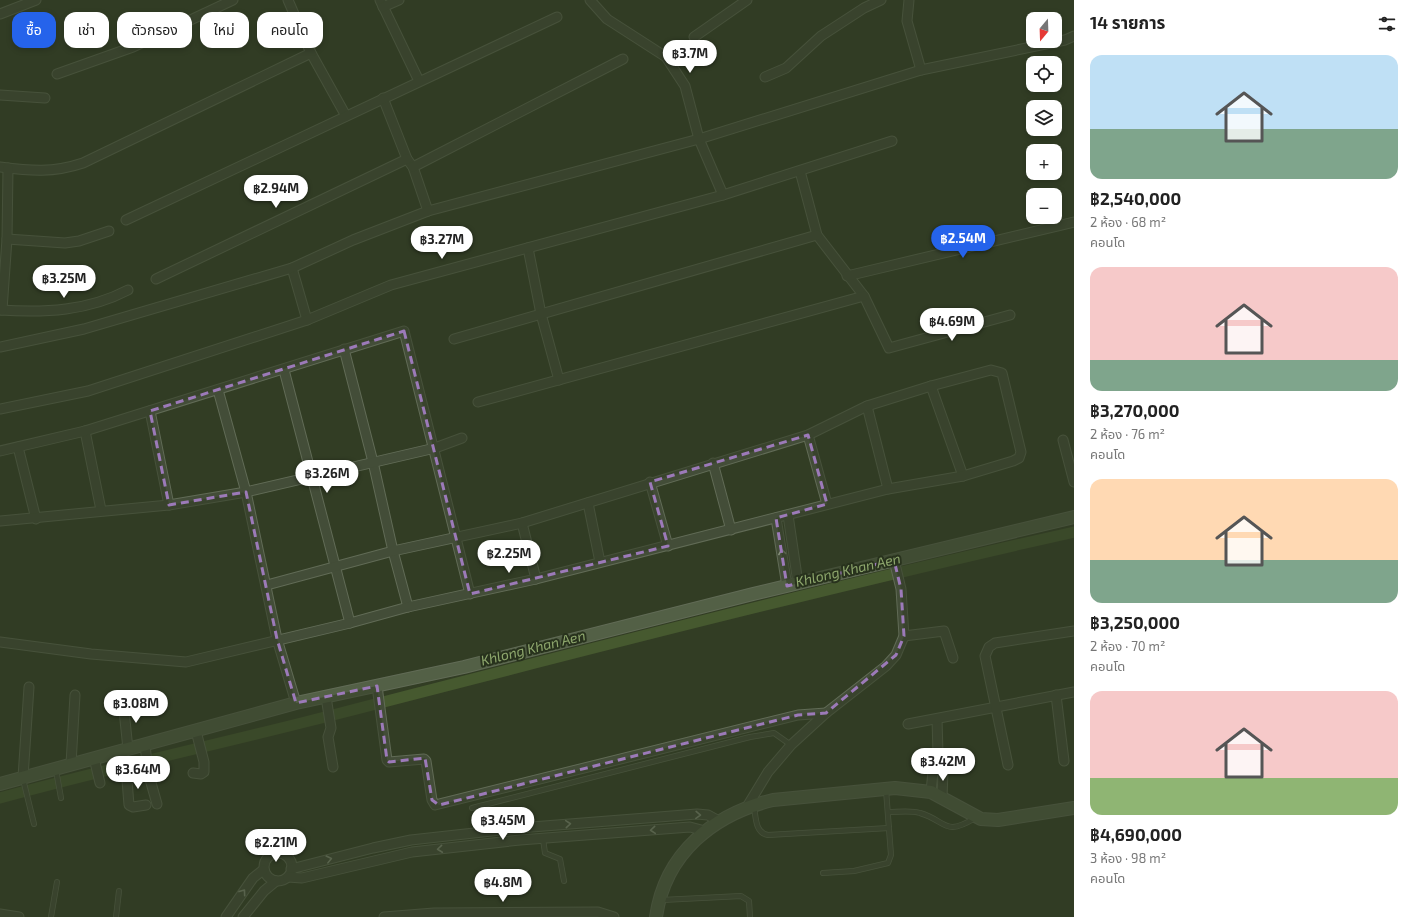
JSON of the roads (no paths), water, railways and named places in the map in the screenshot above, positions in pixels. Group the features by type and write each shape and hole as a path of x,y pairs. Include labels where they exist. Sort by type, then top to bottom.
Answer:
{"street":[{"path":"0,14 36,0"},
{"path":"57,74 133,47 233,0"},
{"path":"288,0 311,53 346,116"},
{"path":"399,0 382,4 419,81"},
{"path":"590,0 607,19 666,57 685,86 699,139 723,195"},
{"path":"694,37 747,0"},
{"path":"765,77 786,68 822,36 864,8 881,0"},
{"path":"909,0 907,21 921,70"},
{"path":"126,220 557,17"},
{"path":"0,347 84,329 292,268 353,240 428,211 699,139 921,70 1044,44 1074,36"},
{"path":"128,290 110,300 82,308 1,310 7,239 4,168 34,171 64,169 83,163 311,53"},
{"path":"413,167 624,60"},
{"path":"0,95 45,98"},
{"path":"383,98 407,159 413,167 428,211"},
{"path":"0,409 88,391 307,320 391,284 723,195 892,141"},
{"path":"156,279 407,159"},
{"path":"800,171 817,235 864,296 889,348 1010,315"},
{"path":"848,276 1074,222"},
{"path":"7,239 65,243 79,241 109,231"},
{"path":"454,339 817,235"},
{"path":"528,248 541,314 559,380"},
{"path":"292,268 307,320"},
{"path":"478,402 864,296"},
{"path":"0,451 85,430 150,411 404,331 435,448 470,594"},
{"path":"344,349 373,462 392,551 408,607"},
{"path":"284,370 350,623"},
{"path":"0,642 91,654 186,662 277,639 350,623 408,607 536,579 888,489 962,476 1019,458 1021,452 1002,373 991,370 931,386 866,406 808,435 650,482 522,523 392,551 267,585"},
{"path":"931,386 962,476"},
{"path":"218,390 246,492 267,585 277,639 296,704"},
{"path":"866,406 888,489"},
{"path":"150,411 169,505"},
{"path":"85,430 101,510"},
{"path":"808,435 827,504"},
{"path":"0,521 36,519 101,510 169,505 246,492 435,448 462,438"},
{"path":"1063,440 1074,482"},
{"path":"18,447 36,519"},
{"path":"713,463 731,530"},
{"path":"650,482 668,546"},
{"path":"588,503 600,562"},
{"path":"788,515 793,584"},
{"path":"776,518 793,584"},
{"path":"0,784 56,770 72,764 95,762 123,754 146,750 296,704 326,701 377,692 464,667 793,584 894,563 1074,518"},
{"path":"522,523 536,579"},
{"path":"750,807 768,772 791,745 826,713 886,666 896,654 904,636 901,589 894,563"},
{"path":"904,636 944,631 953,658"},
{"path":"1008,765 986,656 989,647 995,643 1074,631"},
{"path":"23,779 29,687"},
{"path":"377,692 385,754 389,762 424,759 426,761 432,800 436,805 798,715 826,713"},
{"path":"908,724 1074,692"},
{"path":"72,764 75,695"},
{"path":"1056,695 1064,761"},
{"path":"123,701 123,754 129,805 133,807 146,805"},
{"path":"326,701 331,728 328,737 333,767"},
{"path":"936,794 938,765 937,719"},
{"path":"193,773 200,774 204,772 203,757 198,735"},
{"path":"146,750 148,772 153,784 157,804"},
{"path":"95,762 100,783"},
{"path":"656,917 659,900 669,872 678,859 705,831 719,821 750,807 774,800 886,788 936,794 981,819 998,820 1074,808"},
{"path":"263,870 269,877 276,881 282,881 290,873 373,848 411,840 519,828 696,814 708,815 719,821"},
{"path":"290,873 302,878 412,852 520,840 690,826 705,831"},
{"path":"519,828 520,840"},
{"path":"411,840 412,852"},
{"path":"226,917 254,878 263,870 264,862 267,857 276,852 283,853 291,861 290,873"},
{"path":"244,917 264,891 276,881"},
{"path":"384,917 434,913 467,915 598,912 614,917"},
{"path":"0,914 19,917"}],"lane":[{"path":"472,808 750,737 774,733 791,745"},
{"path":"56,770 60,796"},
{"path":"23,779 34,824"},
{"path":"823,873 854,871 888,863 891,856 889,812 886,788"},
{"path":"750,807 759,831 762,834 768,835 889,828"},
{"path":"889,812 918,812 942,825 952,827 965,824 977,817"},
{"path":"543,839 545,853 560,859 564,881"},
{"path":"51,917 57,882"},
{"path":"116,917 119,891"},
{"path":"659,900 741,896 749,901 750,917"}],"waterway":[{"name":"Khlong Khan Aen","path":"0,798 82,776 329,716 701,621 887,575 1074,532"}],"tunnel":[{"path":"933,771 934,762"}]}
